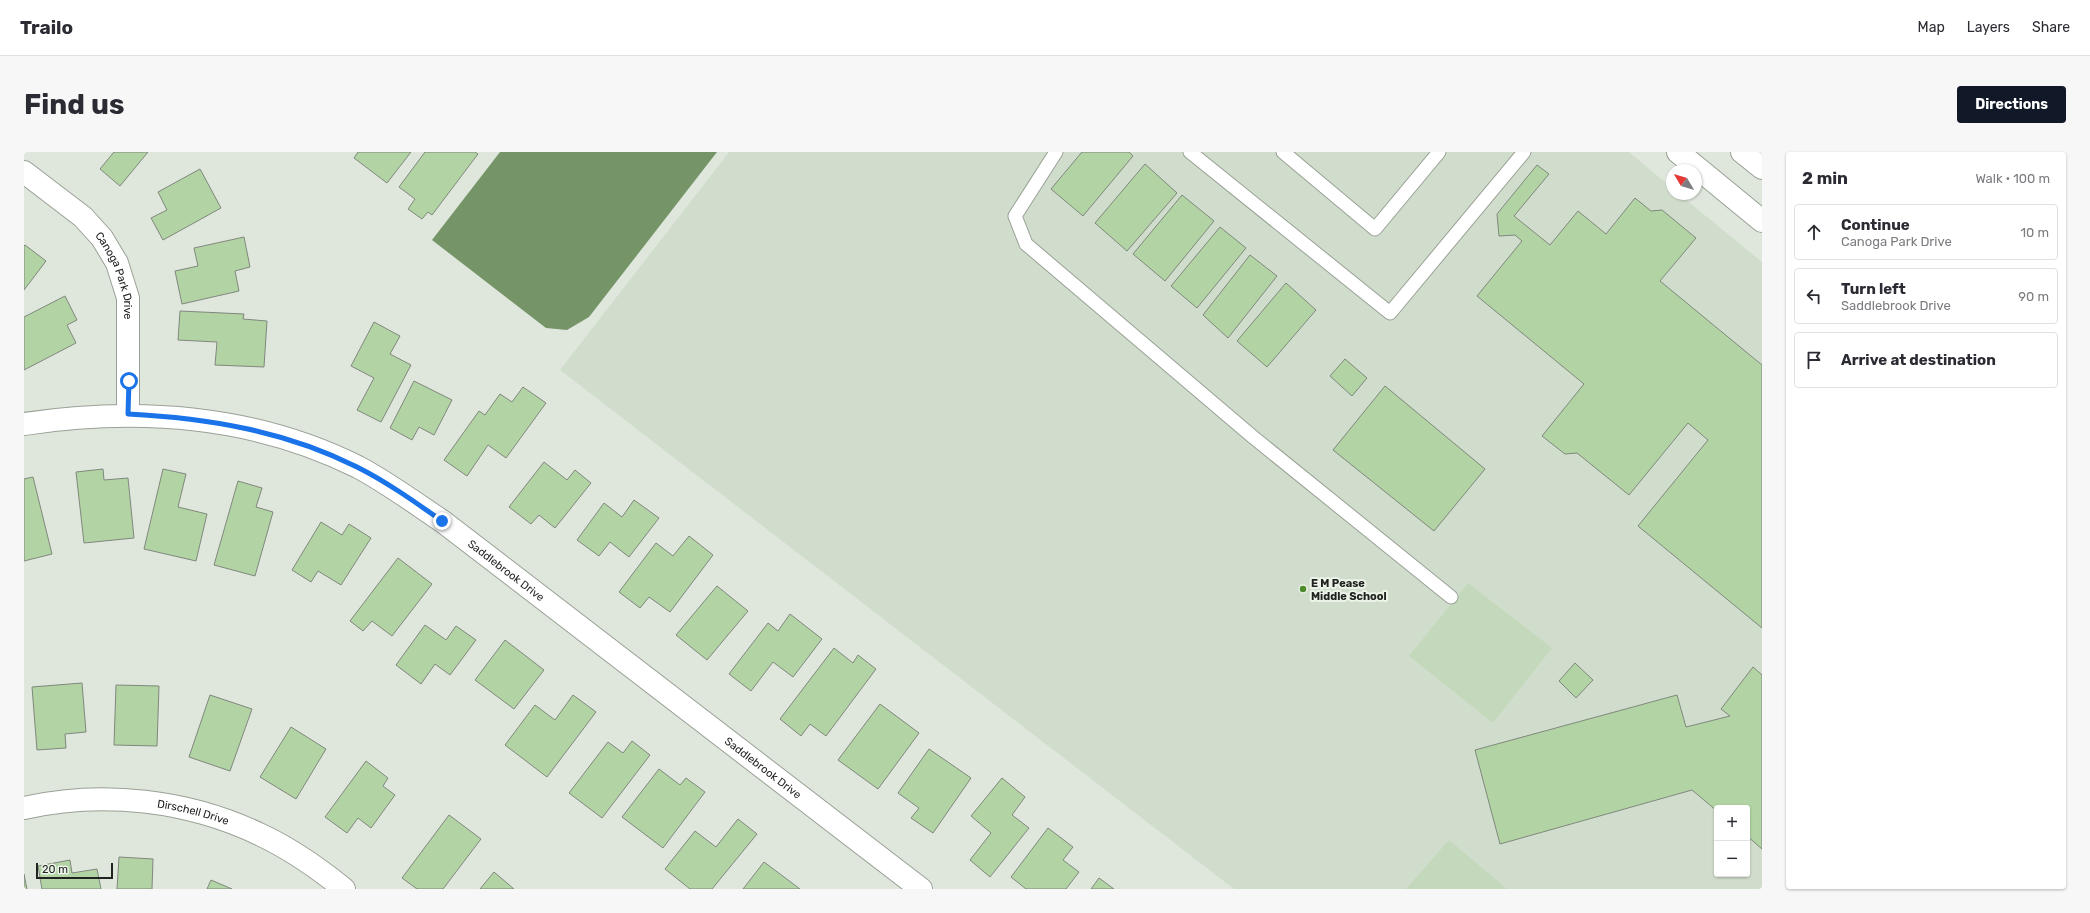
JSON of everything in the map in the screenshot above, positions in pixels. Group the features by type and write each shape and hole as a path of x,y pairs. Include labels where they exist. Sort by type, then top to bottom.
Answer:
{"street":[{"path":"1678,152 1760,215"},
{"path":"1742,152 1762,168"},
{"name":"Canoga Park Drive","path":"24,172 83,217 102,238 117,262 128,298 128,414"},
{"name":"Saddlebrook Drive","path":"24,424 128,414 205,421 278,436 336,457 390,486 442,521 921,889"},
{"name":"Dirschell Drive","path":"24,808 74,800 112,799 150,802 188,809 225,820 260,834 294,853 344,889"}],"lane":[{"path":"1056,152 1015,216 1026,244 1253,436 1452,597"},
{"path":"1190,152 1390,313 1524,152"},
{"path":"1283,152 1375,229 1440,152"}],"shaded area":[{"path":"500,152 717,152 589,317 567,330 546,328 432,240"},
{"name":"E M Pease Middle School","path":"729,152 1629,152 1666,183 1666,200 1686,200 1762,262 1762,889 1234,889 560,370"},
{"path":"1468,583 1552,648 1493,723 1409,656"},
{"path":"1449,840 1507,889 1406,889"}],"building":[{"path":"114,152 148,152 120,186 100,169"},
{"path":"358,152 411,152 387,183 354,158"},
{"path":"425,152 475,152 478,154 432,215 428,212 422,219 408,209 415,199 399,187"},
{"path":"1082,152 1129,152 1133,156 1083,216 1051,189"},
{"path":"1145,164 1177,193 1127,251 1095,223"},
{"path":"1537,165 1549,174 1514,216 1550,245 1578,211 1606,234 1635,198 1651,211 1662,210 1696,238 1660,281 1762,365 1762,628 1638,526 1708,440 1688,423 1629,495 1577,453 1565,454 1542,436 1584,384 1477,296 1522,241 1515,235 1499,236 1497,214"},
{"path":"200,169 221,208 163,240 151,218 167,210 158,192"},
{"path":"1182,195 1214,221 1165,281 1133,254"},
{"path":"1220,227 1246,248 1197,308 1171,286"},
{"path":"244,237 250,267 235,271 239,291 182,304 175,271 198,266 194,248"},
{"path":"25,245 46,261 24,290 24,246"},
{"path":"1250,255 1277,276 1228,338 1203,315"},
{"path":"1286,283 1316,310 1267,367 1237,341"},
{"path":"65,296 77,320 67,325 76,343 24,370 24,317"},
{"path":"180,311 244,314 243,319 267,321 264,367 215,365 217,342 178,340"},
{"path":"374,322 400,336 390,354 411,365 381,422 357,410 374,378 351,366"},
{"path":"1345,359 1367,378 1352,396 1330,376"},
{"path":"414,381 452,400 434,435 419,427 412,440 390,428"},
{"path":"1385,386 1485,469 1434,531 1333,450"},
{"path":"523,387 546,403 506,458 488,445 467,476 444,460 479,411 485,415 500,394 512,402"},
{"path":"544,462 567,480 575,470 591,483 555,528 539,515 531,524 509,507"},
{"path":"103,469 104,480 128,478 134,538 84,543 76,472"},
{"path":"163,469 186,474 178,507 207,514 196,561 144,549"},
{"path":"33,477 52,554 24,561 24,479"},
{"path":"238,481 262,488 256,507 273,512 255,576 214,565"},
{"path":"634,500 659,518 629,557 610,542 599,556 577,540 604,503 622,517"},
{"path":"321,522 342,535 349,524 371,538 341,585 318,571 311,582 292,570"},
{"path":"689,536 713,555 670,612 649,597 640,608 619,592 656,543 673,556"},
{"path":"398,558 432,584 392,636 372,621 363,631 350,621"},
{"path":"717,586 748,611 707,660 676,635"},
{"path":"790,614 822,639 793,677 773,662 751,691 729,674 768,623 778,631"},
{"path":"425,625 446,640 456,626 476,640 450,675 435,664 421,684 396,665"},
{"path":"505,640 544,670 514,709 475,680"},
{"path":"834,648 853,663 858,655 876,669 826,736 810,724 801,736 780,719"},
{"path":"1575,663 1593,680 1576,698 1559,681"},
{"path":"1753,667 1762,675 1762,849 1750,839 1750,805 1714,805 1714,808 1692,790 1500,844 1475,750 1677,695 1686,727 1730,716 1721,709"},
{"path":"82,683 86,732 65,734 66,748 37,750 32,687"},
{"path":"116,685 159,686 157,746 114,745"},
{"path":"210,695 252,709 230,771 189,757"},
{"path":"573,695 596,712 547,777 505,745 535,705 555,720"},
{"path":"880,704 919,733 878,789 838,760"},
{"path":"291,727 326,749 296,799 260,777"},
{"path":"632,741 650,755 602,818 569,793 608,742 623,753"},
{"path":"929,749 971,778 933,833 911,818 919,808 898,793"},
{"path":"366,761 388,778 383,786 395,795 371,828 358,818 347,833 325,817"},
{"path":"659,769 680,785 686,778 705,792 663,848 622,817"},
{"path":"1002,778 1025,797 1012,815 1029,828 990,877 970,860 991,833 971,816"},
{"path":"449,815 481,839 443,889 417,889 402,878"},
{"path":"738,819 757,834 712,889 690,889 665,869 695,831 716,847"},
{"path":"1048,828 1073,847 1063,860 1079,872 1066,889 1026,889 1011,877"},
{"path":"119,857 153,859 152,889 117,889"},
{"path":"70,860 72,873 97,869 101,889 42,889 38,866"},
{"path":"764,862 800,889 743,889"},
{"path":"494,872 514,889 480,889"},
{"path":"24,874 27,889 24,889"},
{"path":"1099,878 1114,889 1091,889"},
{"path":"211,880 232,889 207,889"}],"place":[{"name":"E M Pease Middle School","path":"1303,589"}],"route":[{"path":"129,381 128,414 170,416 244,428 278,436 311,447 359,468 390,486 442,521"}]}
